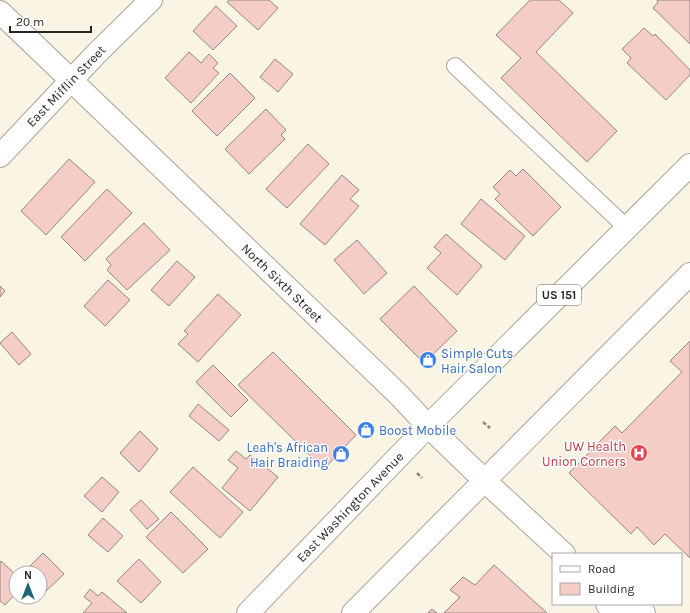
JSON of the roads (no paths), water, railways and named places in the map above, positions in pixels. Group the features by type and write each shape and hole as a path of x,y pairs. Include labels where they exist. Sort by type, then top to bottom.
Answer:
{"main road":[{"name":"East Mifflin Street","path":"0,156 96,54 151,0"},
{"name":"North Sixth Street","path":"0,12 399,395 485,482 563,553"},
{"name":"East Washington Avenue","path":"248,613 428,426 690,165"},
{"path":"353,613 485,482 690,274"},
{"path":"632,605 644,613"}],"lane":[{"path":"455,66 627,228"}],"place":[{"name":"Simple Cuts Hair Salon","path":"428,360"},
{"name":"Boost Mobile","path":"366,430"},
{"name":"UW Health Union Corners","path":"639,453"},
{"name":"Leah's African Hair Braiding","path":"341,454"}]}
